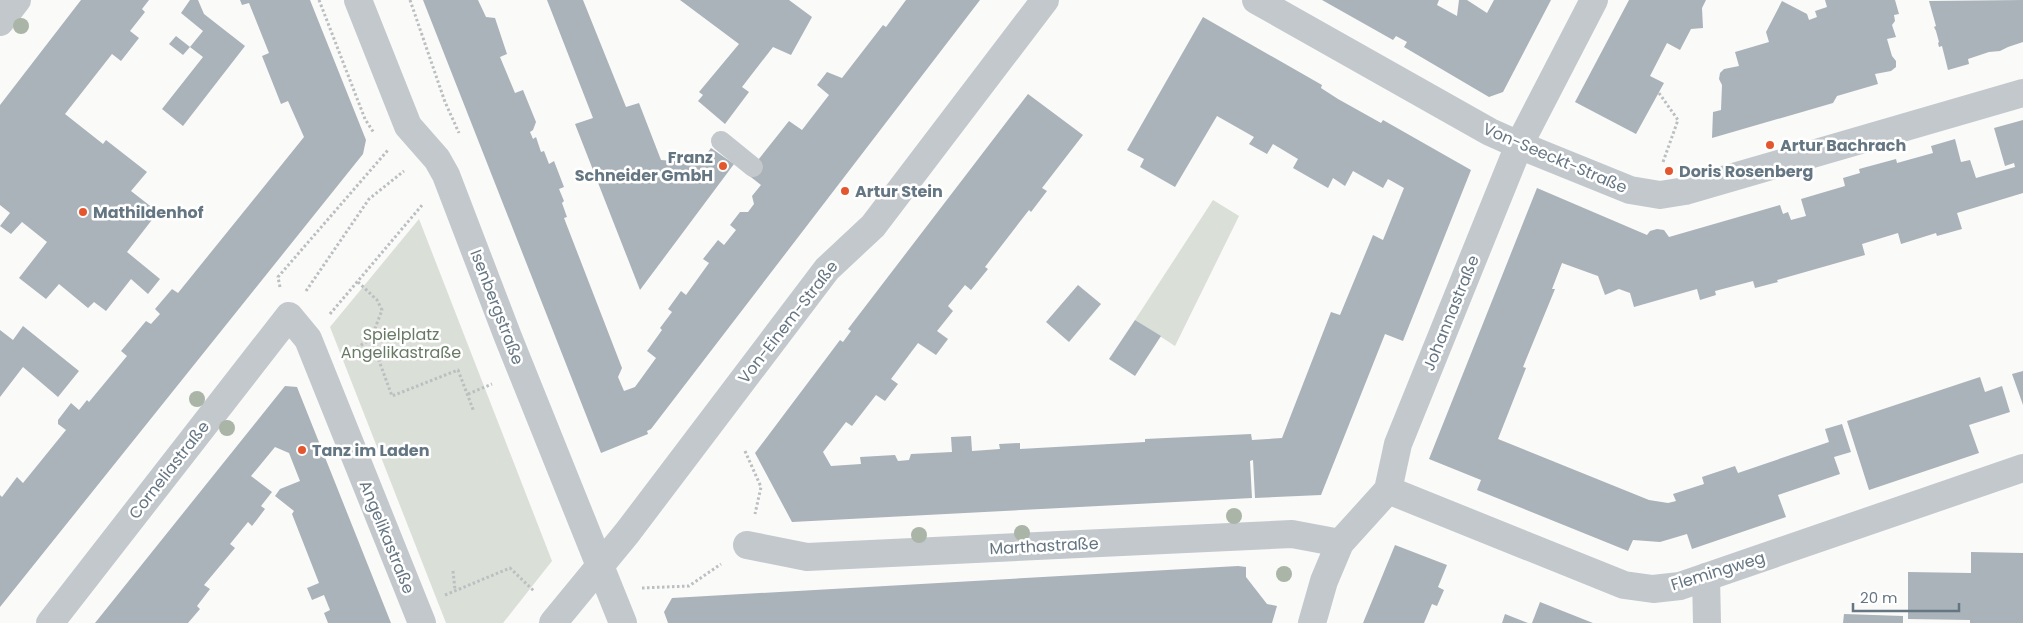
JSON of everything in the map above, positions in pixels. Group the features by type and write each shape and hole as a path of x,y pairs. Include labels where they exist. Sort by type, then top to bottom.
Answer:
{"street":[{"path":"0,22 17,0"},
{"name":"Isenbergstraße","path":"358,0 416,136 437,160 446,175 508,337 623,623"},
{"name":"Von-Einem-Straße","path":"553,623 627,533 827,269 873,226 1045,0"},
{"name":"Von-Seeckt-Straße","path":"1256,0 1490,132 1630,190 1660,195 1685,191 2023,92"},
{"name":"Johannastraße","path":"1312,623 1324,581 1340,543 1388,490 1398,444 1519,145 1594,0"},
{"name":"Angelikastraße","path":"289,316 308,339 422,623"},
{"name":"Corneliastraße","path":"50,623 289,316"},
{"name":"Flemingweg","path":"1388,490 1624,585 1653,589 1680,586 2023,468"},
{"name":"Marthastraße","path":"747,545 808,557 1292,534 1340,543"},
{"path":"1706,577 1707,623"}],"lane":[{"path":"721,142 753,166"}],"path":[{"path":"319,0 365,119 375,135"},
{"path":"1659,93 1678,120 1663,159 1660,174 1660,195"},
{"path":"289,316 278,277 386,152 416,136"},
{"path":"289,316 369,199 404,171 416,136"},
{"path":"381,144 392,158"},
{"path":"398,165 409,179"},
{"path":"308,339 424,203 427,212"},
{"path":"358,282 377,300 382,310 371,340 392,396 458,370 474,412"},
{"path":"468,394 494,383"},
{"path":"642,588 689,586 747,545 762,487 746,451"},
{"path":"453,571 455,590 510,568 538,595"}],"green space":[{"path":"1213,200 1239,216 1175,346 1135,320"},
{"name":"Spielplatz Angelikastraße","path":"419,219 552,561 503,623 446,623 330,327"}],"building":[{"name":"Mathildenhof","path":"81,0 149,0 142,9 145,12 130,31 139,38 121,61 112,54 65,114 103,144 106,140 147,172 131,191 158,212 127,252 160,279 148,294 131,279 106,311 94,302 88,308 59,284 46,299 19,278 47,242 22,222 11,234 0,226 10,213 0,205 0,105"},
{"path":"190,0 198,0 204,14 245,46 183,126 162,109 203,57 190,47 203,31 181,13"},
{"path":"240,0 310,0 366,140 363,154 0,607 0,495 2,497 17,477 23,483 66,430 58,424 58,420 71,403 79,410 87,400 89,402 127,356 121,351 146,321 151,324 160,314 155,309 172,289 178,293 304,137 288,101 281,104 262,56 269,53 249,3 242,5"},
{"path":"423,0 478,0 486,17 495,18 507,54 500,57 515,93 523,90 536,122 533,130 530,132 533,139 536,137 541,152 544,151 549,164 554,161 564,187 559,189 564,201 562,203 567,217 564,218 622,368 618,377 624,391 635,387 656,358 647,351 672,312 668,309 681,291 686,295 709,263 703,259 718,240 724,245 736,230 730,225 740,212 748,212 754,204 752,196 761,185 747,174 789,121 802,130 829,95 817,85 827,72 842,78 883,25 886,27 906,0 980,0 651,429 647,431 648,434 601,453"},
{"path":"547,0 583,0 626,107 639,103 661,160 700,163 711,148 734,164 640,290 575,124 593,118"},
{"path":"680,0 789,0 812,17 791,55 773,47 742,87 749,92 725,124 698,101 703,95 699,92 739,44"},
{"path":"1322,0 1439,0 1437,5 1457,16 1459,0 1467,0 1487,13 1494,0 1551,0 1503,92 1489,97 1404,47 1407,42 1396,36 1393,40"},
{"path":"1629,0 1706,0 1702,8 1703,28 1691,29 1680,50 1667,43 1650,76 1664,83 1636,134 1575,102"},
{"path":"1825,0 1895,0 1899,14 1894,15 1895,21 1892,25 1896,37 1887,39 1892,56 1896,61 1896,67 1891,71 1875,74 1878,84 1837,96 1833,103 1712,138 1713,112 1721,110 1722,85 1719,79 1720,73 1724,69 1739,66 1735,52 1769,42 1766,32 1782,1 1807,14 1809,20 1817,17 1815,11 1827,7"},
{"path":"2023,0 2023,42 2000,51 1989,52 1968,59 1969,64 1948,70 1942,46 1939,47 1934,27 1936,26 1929,1"},
{"path":"1203,17 1322,85 1321,88 1338,99 1381,123 1383,120 1471,170 1403,341 1385,334 1321,495 1255,498 1253,460 1250,461 1252,498 792,522 755,453 840,340 843,342 851,331 848,329 1028,94 1083,135 1042,188 1047,191 1031,212 1029,210 985,267 988,269 971,290 965,285 948,306 953,311 937,331 948,339 936,355 918,343 891,379 898,384 885,401 876,395 852,426 846,422 823,452 831,466 861,464 860,457 895,455 898,461 909,460 911,454 952,452 951,437 971,436 972,451 1000,449 999,444 1020,443 1020,449 1145,442 1145,439 1251,434 1252,440 1282,438 1331,312 1340,315 1373,235 1383,240 1404,188 1388,179 1383,188 1353,171 1345,186 1333,178 1328,188 1293,168 1298,159 1273,144 1267,154 1249,144 1254,137 1217,116 1175,187 1140,167 1144,159 1127,150"},
{"path":"176,36 190,47 183,55 169,44"},
{"path":"2023,120 2023,193 1957,213 1962,229 1937,236 1936,233 1901,244 1898,233 1862,244 1865,255 1777,280 1778,282 1755,288 1753,281 1715,291 1716,295 1700,300 1697,289 1634,307 1630,293 1619,289 1605,295 1598,276 1562,263 1552,289 1555,289 1523,367 1526,368 1498,439 1649,500 1668,503 1676,501 1673,494 1704,484 1702,477 1735,466 1738,473 1829,442 1825,429 1842,424 1851,452 1834,457 1840,474 1778,495 1786,517 1692,549 1687,534 1660,542 1633,540 1628,551 1477,490 1481,480 1429,459 1537,188 1647,235 1650,231 1657,229 1664,230 1669,237 1780,205 1783,214 1788,212 1791,220 1806,216 1801,199 1845,186 1843,178 1860,173 1859,169 1896,159 1897,163 1933,153 1931,146 1955,139 1961,162 1970,160 1976,178 2015,167 2014,163 2005,166 1994,128"},
{"path":"1078,285 1101,304 1069,342 1046,322"},
{"path":"1135,320 1161,336 1135,376 1109,359"},
{"path":"23,326 79,371 58,397 23,367 0,397 0,330 13,340"},
{"path":"2023,371 2023,405 2012,374"},
{"path":"1980,377 1985,392 2002,386 2010,412 1969,425 1979,453 1869,490 1847,421"},
{"path":"285,386 297,387 391,623 328,623 324,613 330,610 324,595 312,600 307,588 319,583 292,514 294,511 275,496 280,489 300,481 289,453 275,447 251,476 272,492 261,506 265,509 252,526 248,522 230,544 235,548 204,585 210,589 197,606 200,609 188,623 95,623"},
{"path":"1395,545 1447,565 1438,587 1444,590 1437,606 1432,604 1424,623 1363,623"},
{"path":"1971,552 2023,553 2023,623 1970,623 1970,620 1908,619 1908,572 1971,573"},
{"path":"1246,567 1246,577 1267,604 1277,606 1272,623 668,623 664,612 672,598"},
{"path":"1540,602 1593,623 1532,623"},
{"path":"1505,614 1528,623 1502,623"},
{"path":"1844,614 1903,616 1903,623 1843,623"}],"place":[{"name":"Artur Bachrach","path":"1770,145"},
{"name":"Franz Schneider GmbH","path":"723,166"},
{"name":"Doris Rosenberg","path":"1669,171"},
{"name":"Artur Stein","path":"845,191"},
{"name":"Mathildenhof","path":"83,212"},
{"name":"Tanz im Laden","path":"302,450"}]}
